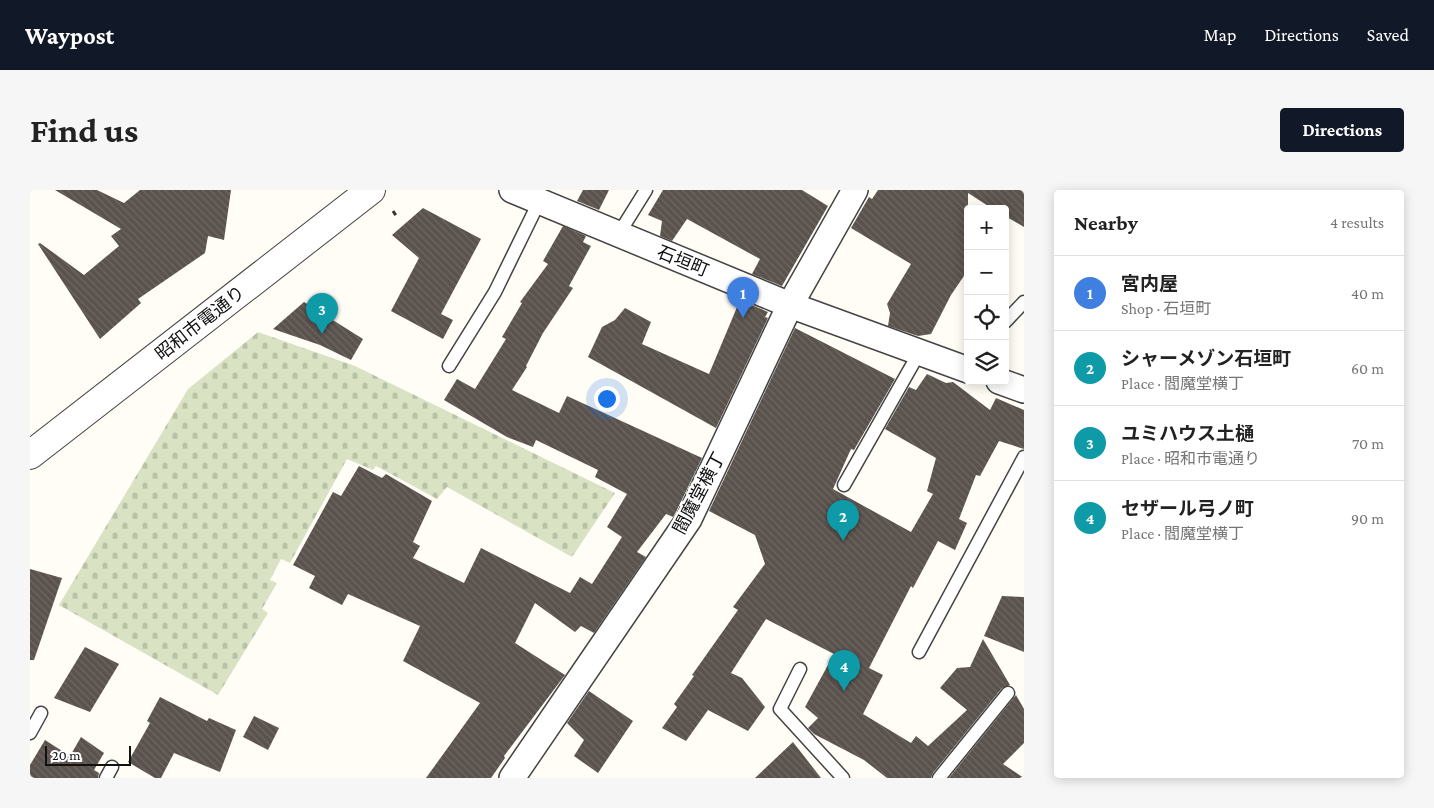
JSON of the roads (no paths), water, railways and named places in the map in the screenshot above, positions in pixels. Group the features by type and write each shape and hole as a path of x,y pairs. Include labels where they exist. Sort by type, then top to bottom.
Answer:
{"street":[{"name":"昭和市電通り","path":"30,455 371,190"},
{"name":"石垣町","path":"512,190 790,305 918,353 964,366"},
{"name":"閻魔堂横丁","path":"512,778 689,519 790,305 855,190"},
{"path":"1009,385 1024,390"}],"lane":[{"path":"618,234 646,190"},
{"path":"449,366 494,292 539,202"},
{"path":"1009,318 1024,302"},
{"path":"844,485 918,353"},
{"path":"919,652 1024,457"},
{"path":"800,669 780,709 843,778"},
{"path":"939,778 1008,693"},
{"path":"30,733 41,713"}],"place":[{"name":"宮内屋","path":"743,318"},
{"name":"ユミハウス土樋","path":"322,334"},
{"name":"シャーメゾン石垣町","path":"843,541"},
{"name":"セザール弓ノ町","path":"844,691"}]}
